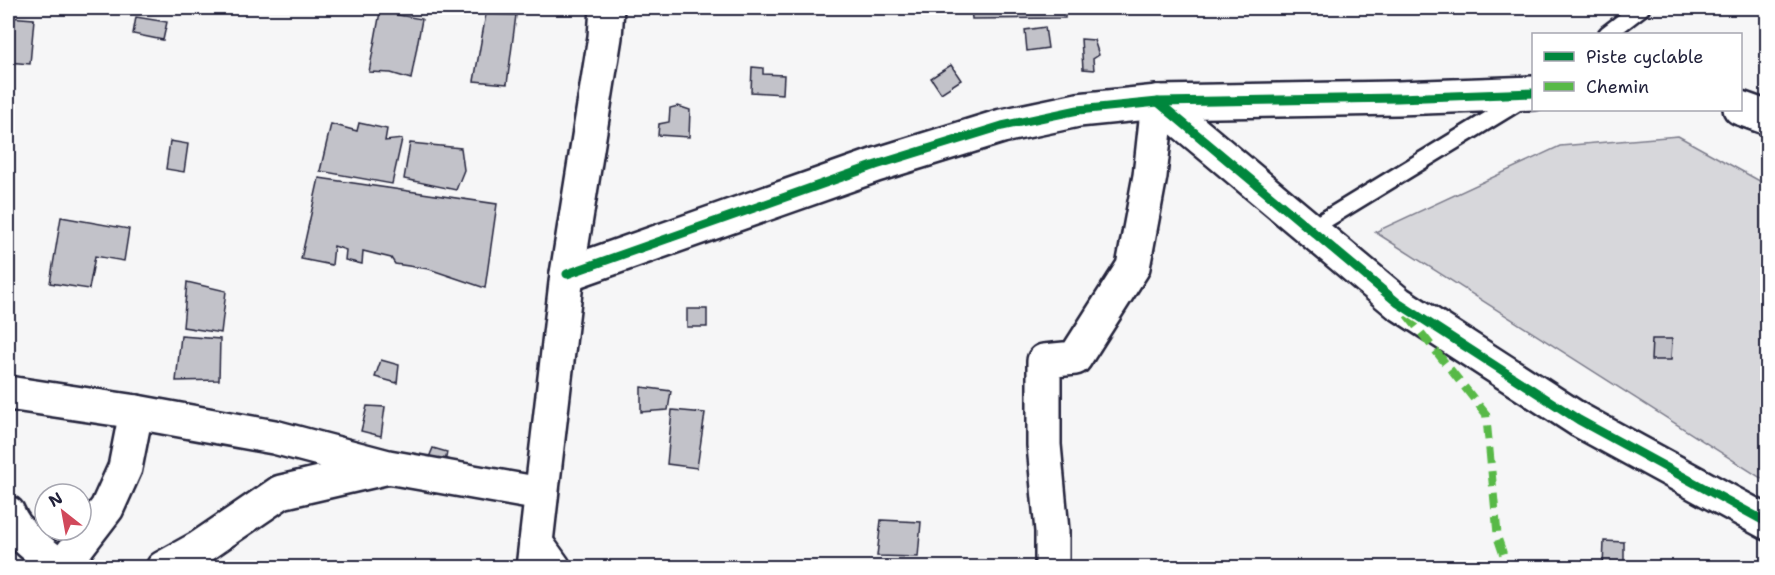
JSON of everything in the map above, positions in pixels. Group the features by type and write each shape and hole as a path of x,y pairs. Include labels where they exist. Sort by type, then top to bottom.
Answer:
{"main road":[{"path":"541,559 541,494 567,274 607,8"},
{"path":"567,274 876,165 1002,126 1078,110 1158,102 1398,98 1532,92"},
{"path":"1158,102 1398,303 1559,407 1767,523"},
{"path":"1052,567 1052,531 1044,445 1044,361 1075,358 1133,267 1150,176 1158,102"},
{"path":"1742,109 1767,118"},
{"path":"8,393 136,412 274,438 388,467 541,494"},
{"path":"8,513 11,522 31,543 61,567 107,507 125,468 136,412"},
{"path":"162,567 199,548 281,492 388,467"}],"lane":[{"path":"1608,33 1641,8"},
{"path":"1310,229 1532,93"}],"shaded area":[{"path":"1678,136 1767,185 1767,482 1375,232 1560,146"}],"building":[{"path":"971,8 1065,8 1065,18 972,19"},
{"path":"380,12 422,19 411,79 391,73 369,72"},
{"path":"486,14 516,15 507,84 474,81"},
{"path":"8,17 34,19 30,64 8,62"},
{"path":"136,17 167,22 163,40 133,34"},
{"path":"1045,27 1048,48 1027,51 1025,30"},
{"path":"1081,39 1094,40 1099,55 1093,59 1094,70 1083,69"},
{"path":"951,65 961,80 941,93 931,78"},
{"path":"752,67 763,68 763,74 784,75 783,94 751,92"},
{"path":"678,106 690,110 689,137 658,135 659,124 669,122 670,108"},
{"path":"359,123 387,129 385,141 402,139 392,184 320,171 331,124 357,131"},
{"path":"170,141 188,144 184,172 166,169"},
{"path":"410,143 461,148 464,170 456,190 404,179"},
{"path":"319,178 497,204 485,288 429,269 395,264 391,258 363,251 362,264 345,260 346,250 334,246 332,265 301,259"},
{"path":"61,217 129,229 124,261 95,256 89,289 50,283"},
{"path":"187,282 226,291 221,333 183,327"},
{"path":"687,309 707,309 707,327 687,327"},
{"path":"181,336 220,339 219,380 176,381"},
{"path":"1652,339 1672,339 1671,360 1651,360"},
{"path":"381,360 399,365 397,383 375,377"},
{"path":"641,387 671,391 668,410 641,412"},
{"path":"367,406 385,407 381,436 361,431"},
{"path":"672,410 705,413 697,468 667,464"},
{"path":"433,448 447,452 444,468 427,462"},
{"path":"881,520 921,522 918,557 877,556"},
{"path":"1604,541 1624,542 1624,568 1603,568"}],"marked path":[{"path":"1764,115 1768,116"},
{"path":"1407,315 1486,414 1498,539 1508,568"}],"cycle path":[{"path":"567,274 876,165 1002,126 1078,110 1158,102 1532,93"},
{"path":"1158,102 1398,303 1579,420 1768,523"}]}
